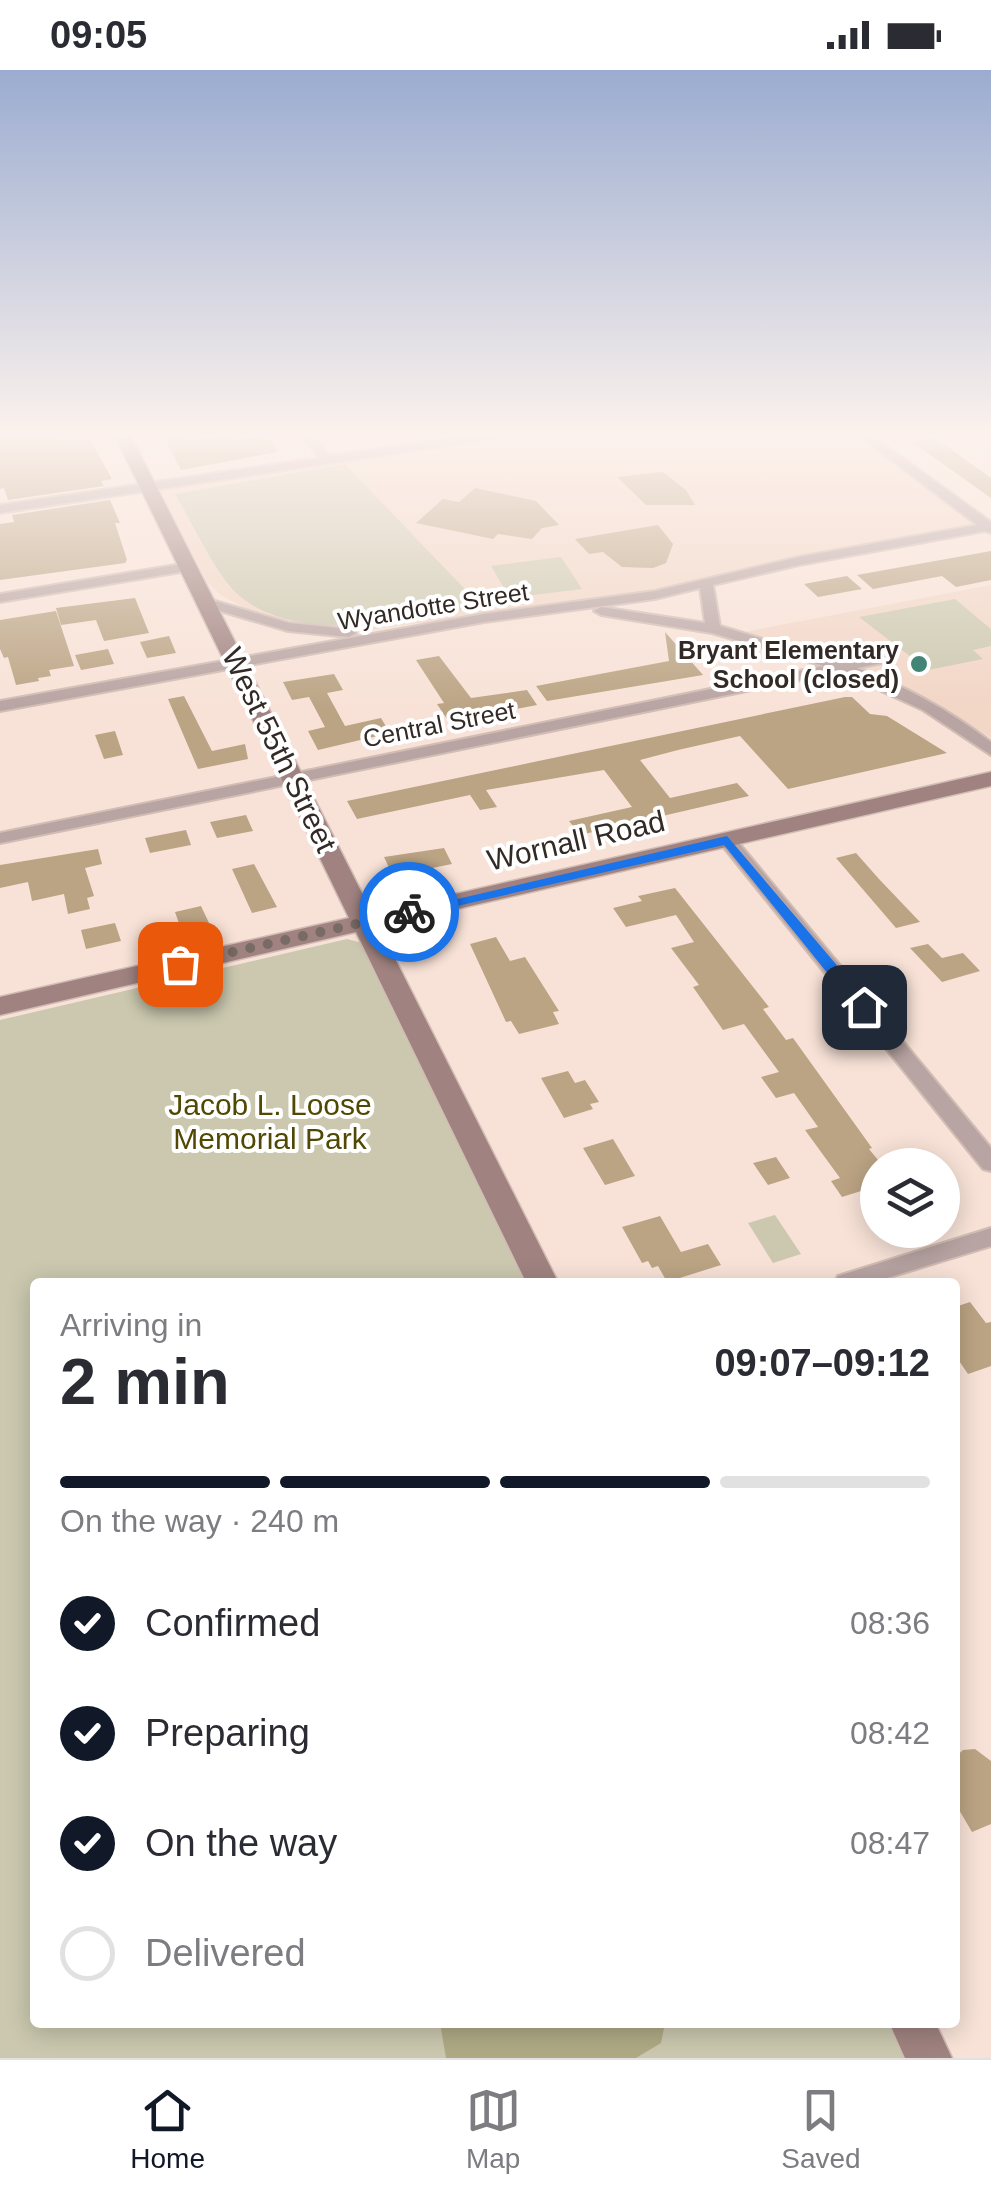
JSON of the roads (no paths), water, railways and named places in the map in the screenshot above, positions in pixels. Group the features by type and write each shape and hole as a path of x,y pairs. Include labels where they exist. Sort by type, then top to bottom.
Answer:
{"main road":[{"name":"West 55th Street","path":"167,525 540,1278"},
{"name":"Wornall Road","path":"0,1006 991,779"},
{"path":"914,2028 929,2058"}],"street":[{"name":"Wyandotte Street","path":"0,706 390,635 706,584 799,561 990,527"},
{"path":"0,598 188,567"},
{"path":"706,584 713,629"},
{"path":"205,602 288,628 390,635"},
{"path":"564,608 644,616 713,629 842,668 941,714 991,750"},
{"name":"Central Street","path":"0,838 887,658"},
{"path":"727,840 991,1163"},
{"path":"859,1278 991,1237"}],"place":[{"name":"Bryant Elementary School (closed)","path":"919,664"}],"park label":[{"name":"Jacob L. Loose Memorial Park","path":"270,1122"}]}
